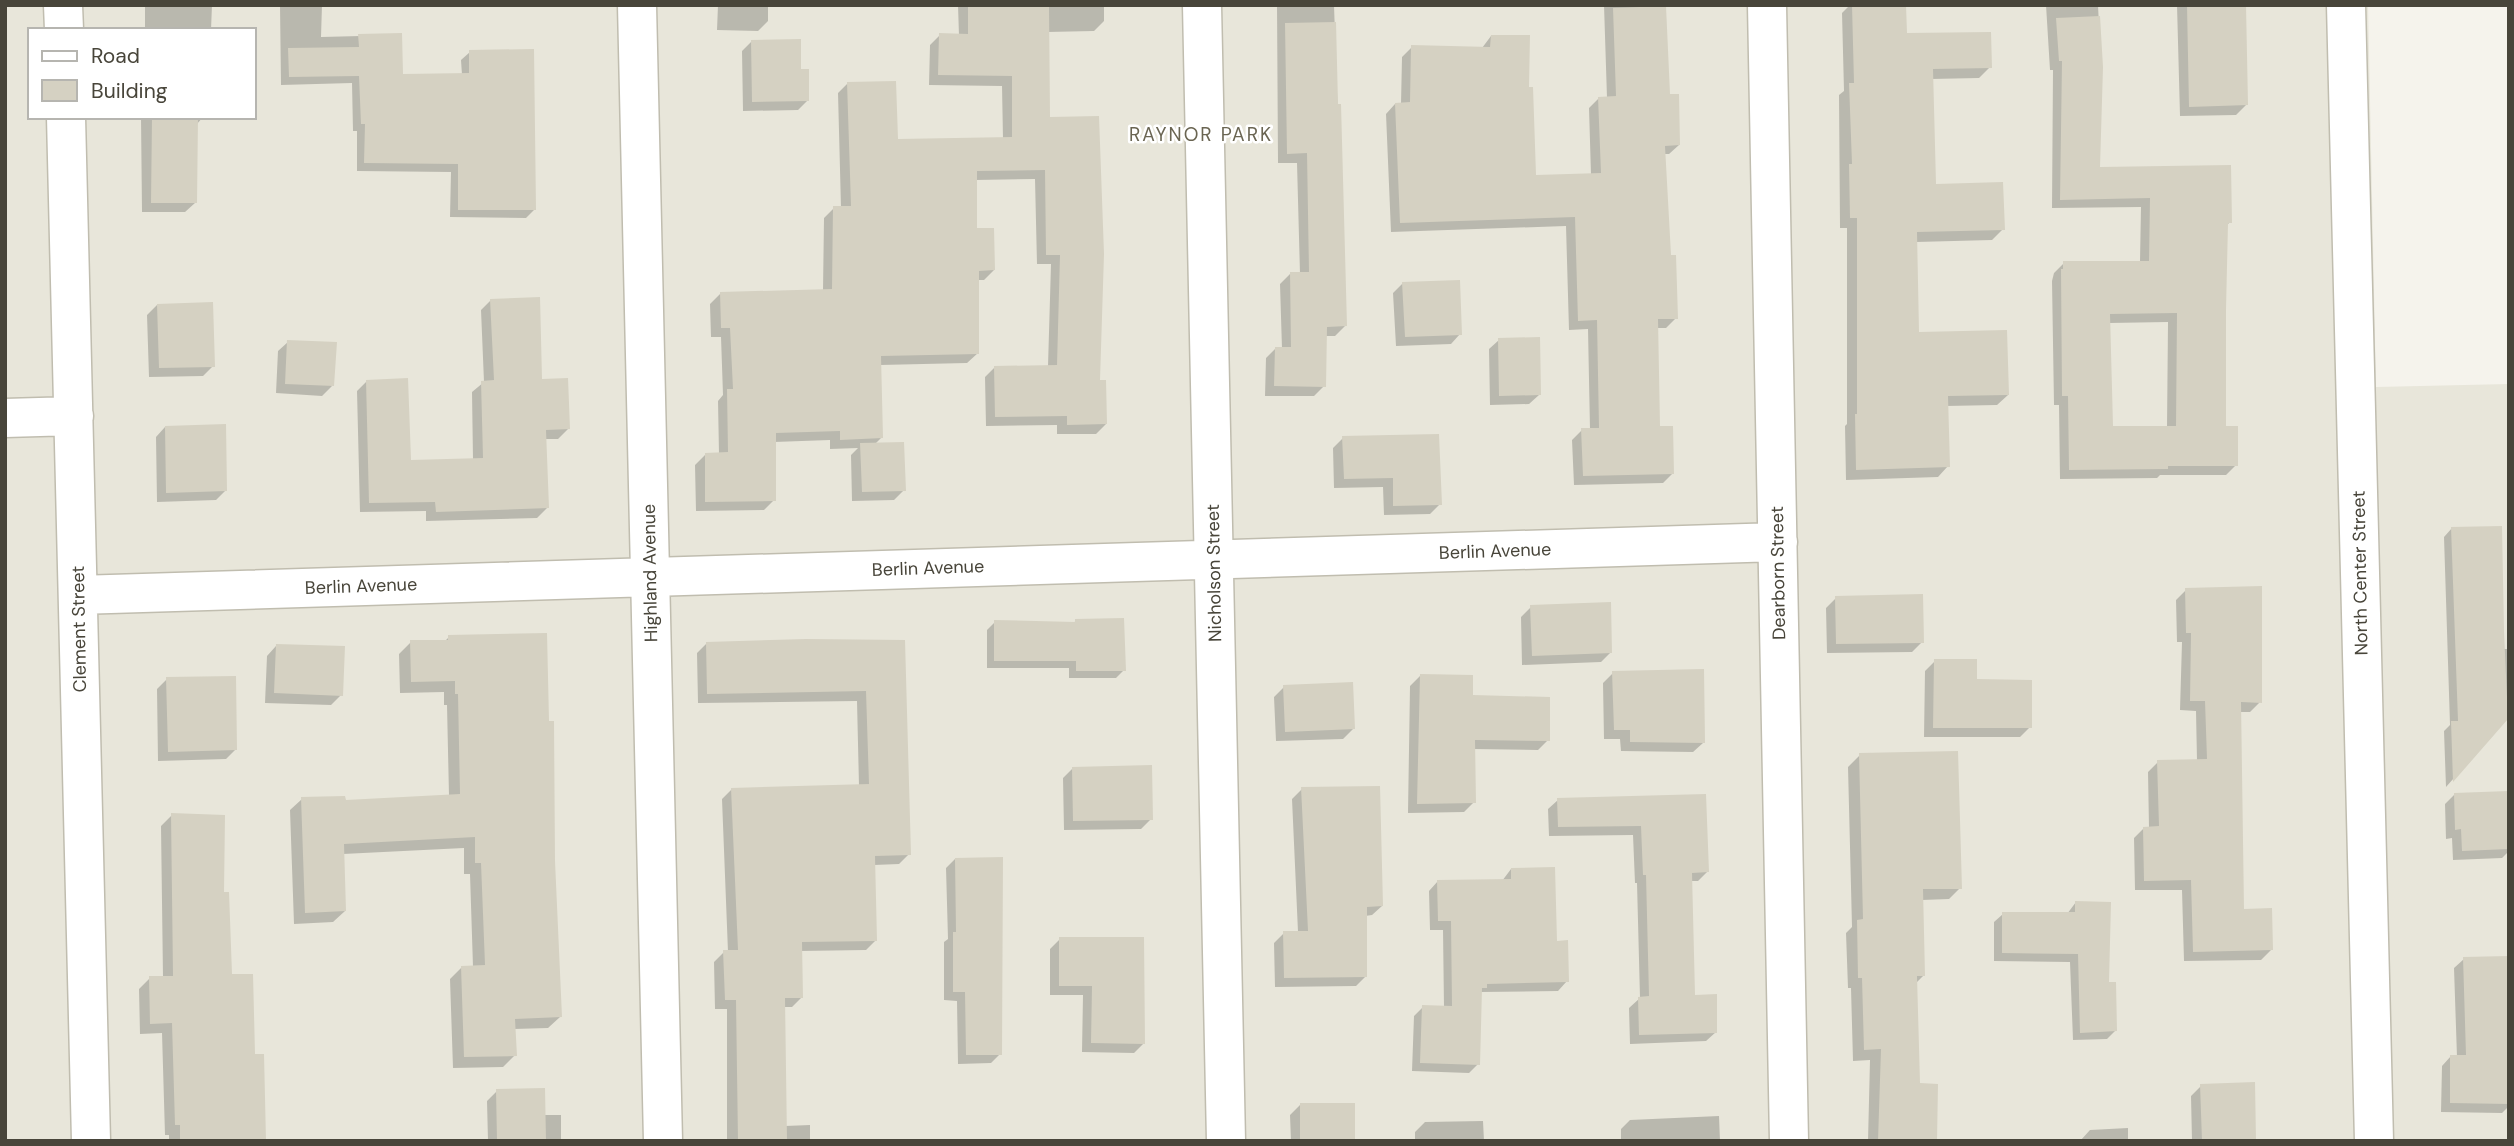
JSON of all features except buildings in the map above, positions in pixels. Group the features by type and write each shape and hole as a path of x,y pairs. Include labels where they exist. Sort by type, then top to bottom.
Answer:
{"street":[{"path":"63,5 64,28"},
{"name":"Highland Avenue","path":"637,5 663,1141"},
{"name":"Nicholson Street","path":"1202,5 1226,1141"},
{"name":"Dearborn Street","path":"1767,5 1789,1141"},
{"name":"North Center Street","path":"2346,5 2374,1141"},
{"name":"Clement Street","path":"66,119 91,1141"},
{"path":"5,418 74,416"},
{"name":"Berlin Avenue","path":"78,595 1778,542"}],"shaded area":[{"path":"5,5 2368,5 2376,387 2509,384 2509,1141 5,1141"}],"district":[{"name":"RAYNOR PARK","path":"1201,134"}]}
